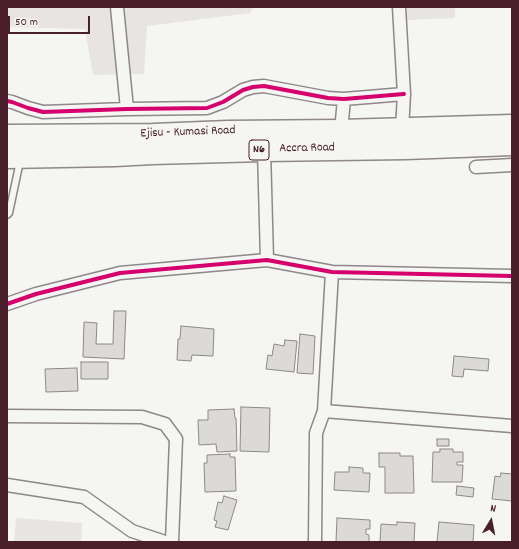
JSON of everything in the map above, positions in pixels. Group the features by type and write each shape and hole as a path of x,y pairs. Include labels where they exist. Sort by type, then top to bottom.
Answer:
{"highway":[{"name":"Ejisu - Kumasi Road","path":"7,136 152,135 228,132 402,130 512,126"},
{"name":"Accra Road","path":"14,157 264,150 406,148 512,144"}],"street":[{"path":"117,7 127,109"},
{"path":"398,7 404,94 402,130"},
{"path":"7,101 43,112 208,108 223,102 243,90 264,86 328,98 344,99 404,94"},
{"path":"341,131 344,99"},
{"path":"264,150 267,260"},
{"path":"476,167 512,166"},
{"path":"7,304 36,294 120,273 267,260 332,272 512,276"},
{"path":"315,542 316,433 324,411 332,272"},
{"path":"324,411 512,426"},
{"path":"7,416 142,417 165,424 176,439 172,542"},
{"path":"7,485 84,497 132,531 165,542"}],"lane":[{"path":"7,215 9,213 14,157"}],"shaded area":[{"path":"7,7 253,7 250,13 147,26 144,74 93,75 85,29 7,27"},
{"path":"407,7 455,7 455,18 407,20"},
{"path":"16,518 82,523 81,542 14,542"}],"building":[{"path":"114,311 126,311 124,359 83,357 84,322 97,323 96,344 113,344"},
{"path":"181,326 214,329 213,356 192,355 191,361 177,360 178,339 180,339"},
{"path":"300,334 315,336 313,374 297,373"},
{"path":"285,340 297,341 294,372 266,369 268,355 272,356 274,344 284,346"},
{"path":"454,356 489,359 488,371 464,369 463,377 452,376"},
{"path":"81,362 108,362 108,379 81,379"},
{"path":"77,368 78,391 46,392 45,369"},
{"path":"241,407 270,408 269,452 240,451"},
{"path":"234,409 236,418 237,451 217,452 216,444 199,445 198,420 208,420 208,410"},
{"path":"437,439 449,439 449,446 437,446"},
{"path":"440,449 453,449 453,452 463,452 463,462 457,462 457,465 463,465 462,482 432,482 433,452 440,452"},
{"path":"379,453 400,453 400,456 413,456 414,493 385,493 385,467 379,467"},
{"path":"230,454 230,457 235,457 236,491 205,492 204,463 207,463 207,455"},
{"path":"349,467 363,468 363,473 370,473 369,492 334,490 335,472 349,472"},
{"path":"501,473 512,474 512,501 492,499 495,476 500,477"},
{"path":"457,486 474,488 473,497 456,495"},
{"path":"224,496 237,500 228,530 215,527 217,521 214,520 218,502 222,503"},
{"path":"337,518 370,520 370,529 366,529 366,534 369,535 369,542 336,542"},
{"path":"397,522 415,523 414,542 380,542 381,524 397,525"},
{"path":"439,522 474,525 473,542 437,542"}],"cycle path":[{"path":"7,101 43,112 207,108 223,102 243,90 264,86 328,98 344,99 404,94"},
{"path":"7,304 36,294 120,273 267,260 332,272 512,276"}]}
